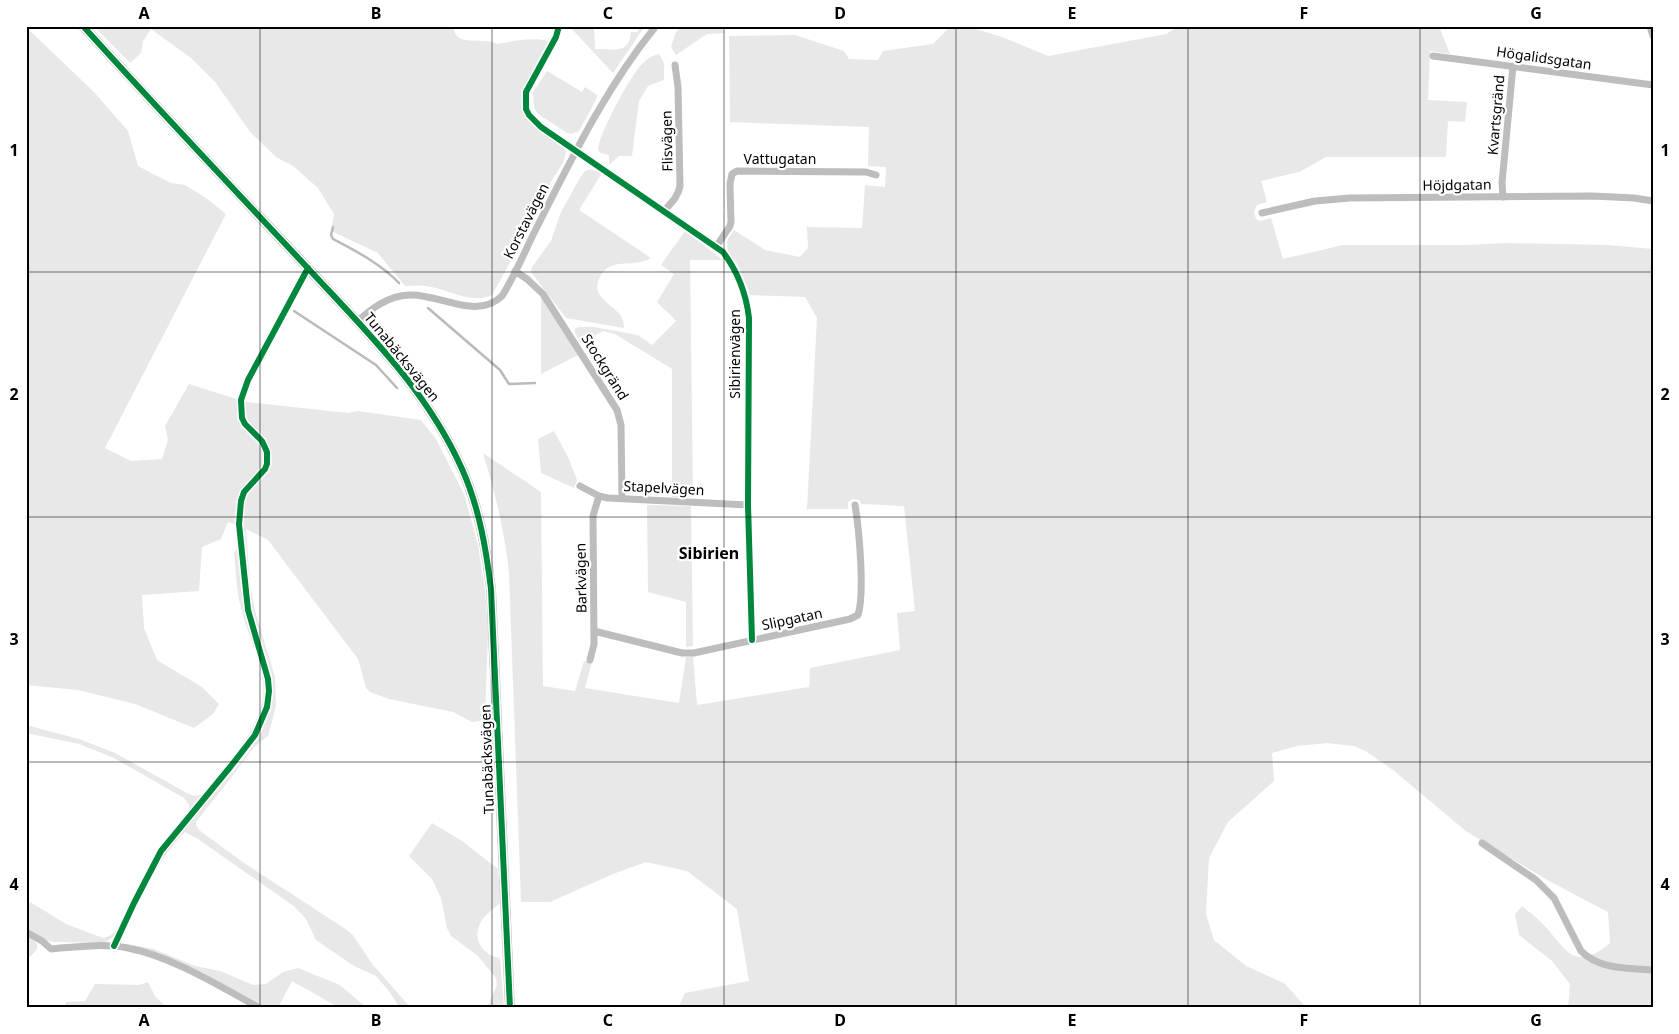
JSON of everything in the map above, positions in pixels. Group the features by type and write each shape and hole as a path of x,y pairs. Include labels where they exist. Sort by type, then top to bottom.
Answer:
{"street":[{"name":"Tunabäcksvägen","path":"83,26 358,321 403,373 440,425 462,469 476,506 484,537 491,589 510,1008"},
{"name":"Sibirienvägen","path":"559,26 556,37 526,92 526,109 529,115 541,127 716,247 732,264 743,286 749,318 748,505 752,640"},
{"name":"Korstavägen","path":"358,321 386,300 410,295 434,297 474,307 490,304 502,296 576,151 619,75 656,26"},
{"path":"1651,27 1653,36"},
{"name":"Högalidsgatan","path":"1433,56 1653,85"},
{"name":"Flisvägen","path":"664,211 679,192 680,186 678,87 675,66"},
{"name":"Kvartsgränd","path":"1503,197 1502,183 1513,66"},
{"name":"Vattugatan","path":"716,247 730,226 730,184 732,174 737,171 866,172 876,175"},
{"name":"Höjdgatan","path":"1262,213 1315,200 1350,198 1593,196 1653,201"},
{"path":"114,946 161,851 255,735 267,707 268,680 248,610 239,524 241,501 244,492 265,469 267,452 262,441 245,424 242,418 240,400 248,380 308,268"},
{"name":"Stockgränd","path":"515,271 528,279 543,294 617,410 621,425 622,498"},
{"name":"Stapelvägen","path":"580,486 599,496 608,498 748,505"},
{"name":"Barkvägen","path":"590,660 594,644 593,516 599,496"},
{"name":"Slipgatan","path":"594,631 682,653 694,653 850,619 858,615 861,588 858,520 855,506"},
{"path":"1482,843 1536,880 1554,898 1581,951 1588,957 1609,966 1653,970"},
{"path":"26,932 42,941 51,949 114,946 139,951 173,963 260,1008"}],"shaded area":[{"path":"94,26 453,26 455,33 459,37 470,41 484,41 497,44 530,39 550,41 521,92 522,105 525,115 532,124 561,143 566,151 564,161 532,212 529,228 492,295 484,298 475,298 433,287 405,286 378,253 331,231 334,214 318,188 293,166 276,157 250,132 216,83 191,58 151,29 143,41 141,53 130,63"},
{"path":"569,26 594,26 595,49 614,50 627,44 631,32 637,32 641,26 645,26 613,73"},
{"path":"683,26 720,26 725,33 707,34 676,55 671,47 676,32"},
{"path":"951,26 966,26 1002,37 1048,56 1166,34 1180,26 1439,26 1450,54 1430,51 1428,100 1467,102 1465,122 1448,121 1446,157 1326,157 1299,172 1261,181 1267,202 1257,205 1254,212 1256,219 1260,221 1271,218 1283,259 1343,245 1466,245 1505,243 1607,245 1653,249 1653,1008 1568,1008 1570,984 1552,961 1519,935 1515,914 1522,906 1541,922 1570,954 1578,957 1587,957 1610,943 1608,912 1549,881 1467,832 1393,770 1367,752 1354,746 1327,743 1297,746 1272,753 1274,781 1228,822 1209,858 1206,914 1214,940 1246,966 1284,983 1307,1008 678,1008 685,993 749,981 737,909 687,871 646,862 613,874 550,902 521,902 509,573 499,513 483,453 541,492 543,686 575,691 584,661 592,662 585,688 679,703 686,657 693,656 697,705 809,687 810,668 900,650 897,613 915,611 904,506 861,504 859,500 853,499 848,502 848,509 807,509 817,318 805,297 750,295 738,265 728,252 727,244 734,230 765,250 800,257 808,248 807,227 862,228 865,185 885,187 886,167 868,166 869,127 730,122 729,36 795,35 844,51 849,59 878,60 883,51 933,44"},
{"path":"26,27 94,92 128,131 138,166 171,183 185,185 209,200 226,214 105,448 131,461 162,459 168,440 165,426 189,384 246,402 348,413 358,411 421,420 436,439 464,494 478,545 485,590 488,633 485,720 472,722 453,712 389,699 370,692 366,688 358,659 268,540 246,529 250,584 255,611 275,677 276,706 268,736 254,747 196,822 199,830 244,863 352,934 373,965 411,1008 400,1008 376,976 354,966 316,940 306,919 295,907 198,839 185,832 158,867 124,932 144,886 162,854 242,760 265,724 270,707 270,670 251,611 242,527 228,522 221,539 202,547 199,591 142,595 144,628 157,660 202,687 219,704 213,714 194,728 135,704 78,690 26,685"},
{"path":"659,54 664,63 664,80 648,86 639,101 632,156 619,156 609,165 609,155 598,150 607,123 625,88 637,70 649,58"},
{"path":"547,71 582,92 585,87 597,95 579,131 571,134 567,133 538,114 534,108 533,92"},
{"path":"590,169 602,173 579,210 651,258 637,263 609,267 599,279 597,285 600,295 621,316 624,328 566,318 531,272 532,267 551,241 561,212 581,176"},
{"path":"685,231 723,260 690,260 693,497 672,497 672,369 615,334 603,331 581,343 575,333 575,329 578,327 594,327 638,335 652,345 676,321 657,302 674,274 661,265"},
{"path":"541,297 578,355 541,374"},
{"path":"554,431 568,457 577,480 574,488 541,473 538,439"},
{"path":"647,505 691,506 693,646 686,647 686,602 648,592"},
{"path":"238,549 245,614 265,680 264,707 252,734 195,808 175,828 189,811 189,805 184,798 114,758 79,744 26,733 26,725 79,739 115,753 187,793 194,796 202,795 243,743 261,707 263,695 261,670 239,601 234,552"},
{"path":"432,823 462,841 498,869 501,902 483,919 479,926 478,938 485,951 500,958 504,1008 487,1008 497,985 496,978 478,956 451,936 447,928 441,898 432,879 409,856"},
{"path":"30,902 66,924 103,938 114,932 122,922 114,936 105,943 47,941 26,930 26,906"},
{"path":"26,936 35,942 37,947 26,961"},
{"path":"127,944 154,949 195,966 220,971 253,985 266,984 283,972 298,968 340,985 367,1008 340,1008 292,981 278,1008 269,1008 173,960"},
{"path":"148,982 155,996 167,1008 65,1008 66,1002 85,1001 95,984 139,985"}],"waterway":[{"path":"333,227 331,235 333,239 376,264 399,283"},
{"path":"428,308 500,370 509,384 535,383"},
{"path":"294,311 376,365 397,388"}],"cycle path":[{"path":"83,26 392,360 430,412 462,469 473,498 481,528 491,589 510,1008"},
{"path":"559,26 556,37 526,92 526,109 529,115 541,127 723,252 737,275 746,300 749,318 748,505 752,640"},
{"path":"114,946 161,851 255,735 267,707 268,679 248,610 239,524 241,501 244,492 265,469 267,452 262,441 245,424 242,418 241,400 248,380 308,268"}],"district":[{"name":"Sibirien","path":"709,553"}]}
